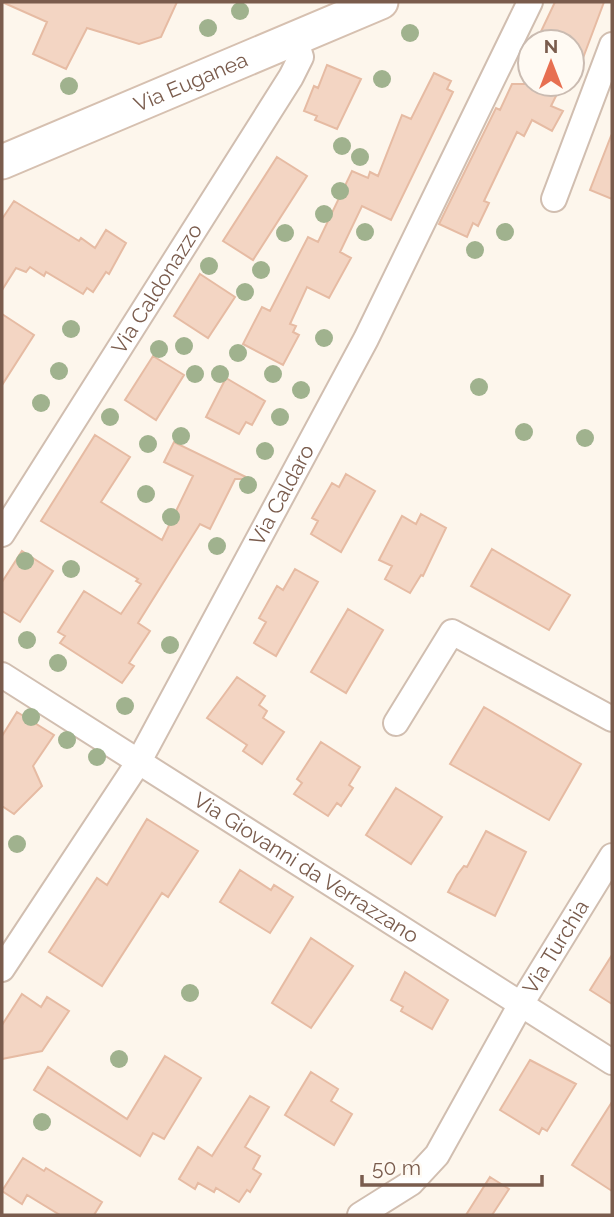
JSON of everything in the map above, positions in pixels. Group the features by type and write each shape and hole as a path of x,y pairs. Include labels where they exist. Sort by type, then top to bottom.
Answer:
{"street":[{"name":"Via Euganea","path":"2,162 381,2"},
{"name":"Via Caldaro","path":"2,969 138,763 366,339 530,2"},
{"name":"Via Caldonazzo","path":"2,534 291,76 301,57 295,38"},
{"path":"554,199 612,45"},
{"path":"396,723 452,632 612,719"},
{"name":"Via Giovanni da Verrazzano","path":"2,675 612,1062"},
{"name":"Via Turchia","path":"360,1215 411,1183 437,1155 521,1004 612,856"}],"building":[{"path":"2,2 177,2 161,37 139,44 87,28 66,69 33,54 47,22"},
{"path":"555,2 604,2 586,50 586,28 543,28"},
{"path":"327,65 361,79 337,129 315,120 317,116 304,111 314,86 318,88"},
{"path":"434,73 451,81 447,89 453,92 391,220 362,206 340,252 351,258 329,298 307,287 290,324 296,326 293,332 299,335 283,365 243,344 262,307 270,311 308,237 318,242 352,171 368,178 370,172 378,176 402,115 411,119"},
{"path":"512,84 516,84 516,98 555,98 551,106 563,111 552,131 532,120 524,136 517,132 484,201 489,203 478,226 473,223 467,237 439,224 496,108 500,110"},
{"path":"612,137 612,199 590,190"},
{"path":"277,157 307,176 253,260 223,241"},
{"path":"14,201 95,248 106,230 126,243 109,274 106,272 93,292 87,288 83,294 46,272 44,276 30,267 26,272 16,268 2,290 2,219"},
{"path":"200,274 235,297 208,338 174,316"},
{"path":"2,314 34,335 2,385"},
{"path":"153,356 184,375 156,420 125,400"},
{"path":"226,378 265,401 252,425 246,422 239,434 206,417"},
{"path":"95,435 130,457 101,502 162,540 193,476 164,462 174,442 250,479 235,479 210,529 200,524 138,623 150,631 129,663 134,666 122,683 60,643 65,636 58,632 84,591 121,614 141,584 136,581 138,579 41,521"},
{"path":"346,474 375,491 341,552 311,534 318,521 312,518 332,483 339,487"},
{"path":"421,514 446,528 423,576 421,575 410,593 385,579 392,566 379,560 402,516 416,524"},
{"path":"492,549 570,595 549,630 471,586"},
{"path":"22,551 53,571 20,622 2,611 2,582"},
{"path":"295,569 318,582 276,656 254,643 266,622 259,618 277,586 283,590"},
{"path":"348,609 383,630 346,693 311,672"},
{"path":"237,677 265,696 259,705 267,711 263,718 284,732 262,764 243,751 247,745 207,718"},
{"path":"484,707 581,764 549,820 450,764"},
{"path":"17,712 54,735 33,766 42,786 14,814 2,806 2,736"},
{"path":"321,742 360,767 349,785 353,788 341,806 337,803 328,816 294,794 302,783 297,779"},
{"path":"396,788 442,817 411,864 366,835"},
{"path":"147,819 198,851 168,897 162,893 102,986 49,952 97,878 107,885"},
{"path":"486,831 526,852 495,916 448,892 457,875 464,866 467,867"},
{"path":"240,870 271,890 274,885 293,897 270,933 220,902"},
{"path":"311,938 353,966 311,1028 272,1003"},
{"path":"612,955 612,1004 590,990"},
{"path":"405,972 448,1000 432,1029 401,1011 403,1007 391,1000"},
{"path":"22,994 41,1007 47,997 69,1011 42,1051 2,1059 2,1025"},
{"path":"165,1056 201,1078 164,1139 153,1133 140,1156 34,1090 48,1067 127,1119"},
{"path":"530,1060 576,1084 547,1131 542,1128 539,1134 500,1110"},
{"path":"311,1072 338,1089 331,1101 352,1114 334,1145 285,1115"},
{"path":"250,1096 269,1107 245,1147 260,1156 253,1169 261,1174 250,1192 247,1190 239,1202 216,1188 214,1192 198,1183 195,1189 179,1179 198,1147 212,1156"},
{"path":"612,1102 612,1191 572,1165"},
{"path":"23,1158 44,1171 46,1168 102,1202 94,1215 60,1215 27,1195 22,1204 2,1191"},
{"path":"490,1177 509,1189 492,1215 466,1215"}]}
